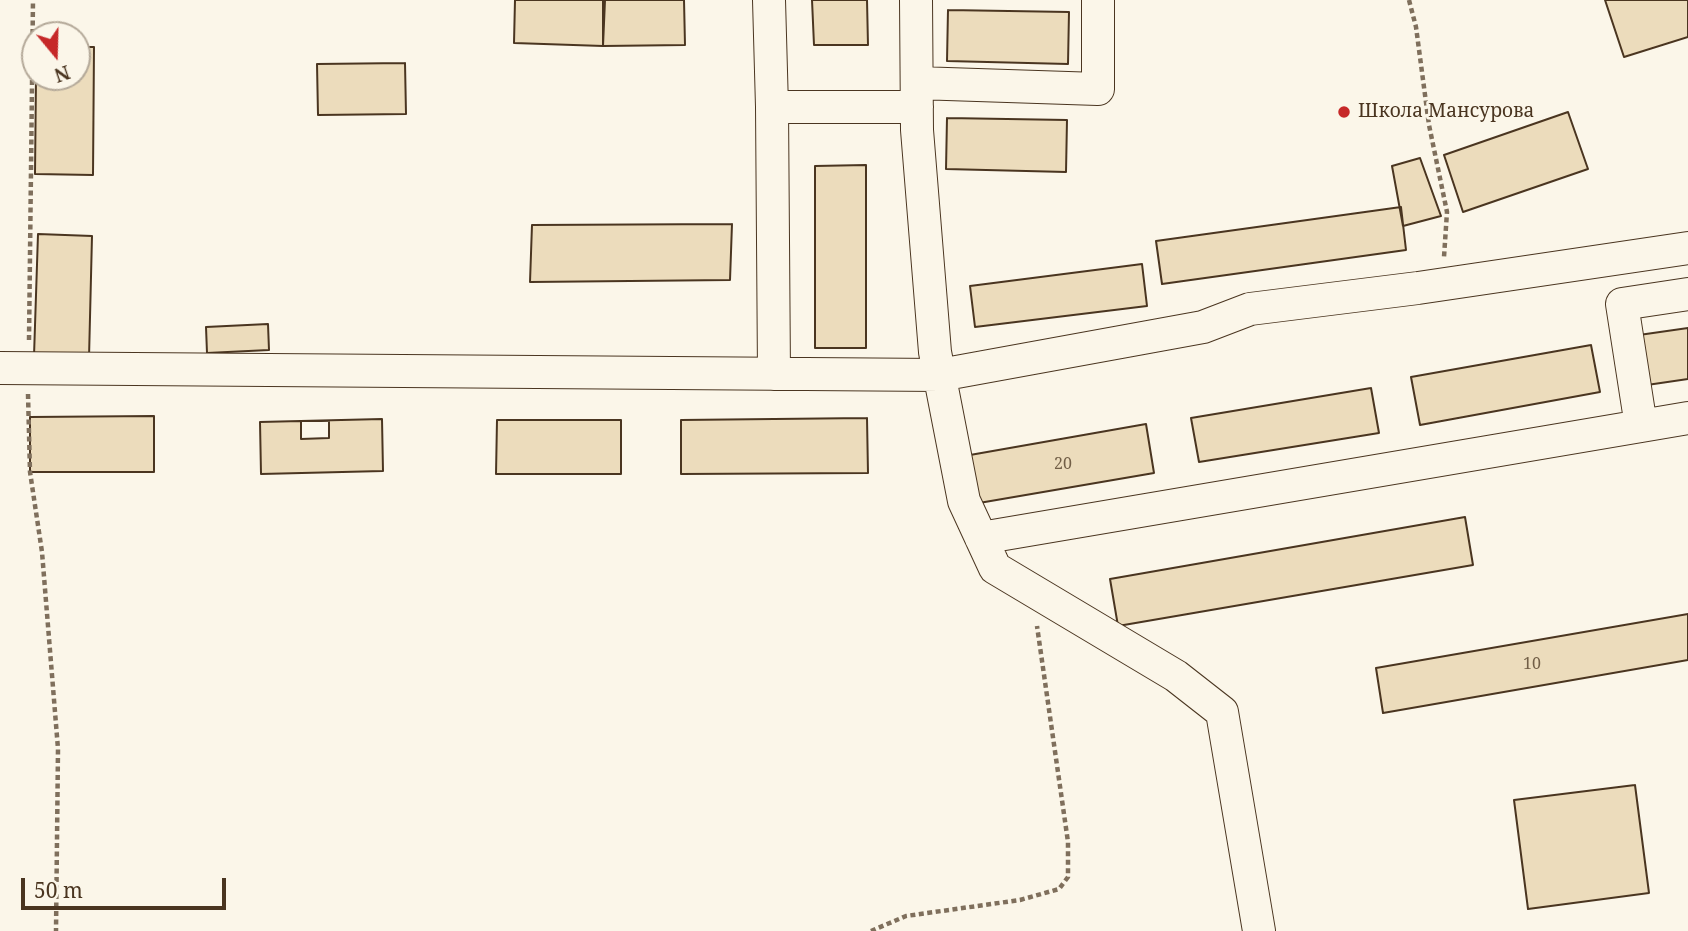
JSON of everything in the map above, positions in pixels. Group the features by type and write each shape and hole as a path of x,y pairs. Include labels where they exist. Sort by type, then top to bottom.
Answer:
{"street":[{"path":"769,0 774,374"},
{"path":"916,0 917,130 934,338 964,501 995,568 1176,676 1222,712 1259,931"},
{"path":"772,107 917,95 1098,89 1098,0"},
{"path":"14,368 940,375 1203,327 1250,309 1431,286 1688,248"},
{"path":"1641,426 1622,304 1688,294"},
{"path":"981,537 1688,418"}],"path":[{"path":"33,0 14,368 42,552 58,749 55,931"},
{"path":"1409,0 1416,27 1429,125 1447,212 1443,264 1431,286"},
{"path":"871,931 906,916 1020,900 1059,889 1068,877 1068,842 1032,590"}],"building":[{"path":"515,0 605,0 603,46 514,43"},
{"path":"603,0 684,0 685,45 603,46"},
{"path":"812,0 867,0 868,45 814,45"},
{"path":"1605,0 1688,0 1688,37 1624,57"},
{"path":"948,10 1069,12 1068,64 947,61"},
{"path":"91,47 94,47 93,175 35,174 36,91 91,91"},
{"path":"405,63 406,114 318,115 317,64"},
{"path":"1568,112 1588,169 1463,212 1444,155"},
{"path":"947,118 1067,120 1066,172 946,169"},
{"path":"1420,158 1441,216 1403,226 1392,166"},
{"path":"866,165 866,348 815,348 815,166"},
{"path":"1401,207 1406,250 1162,284 1156,241"},
{"path":"732,224 730,280 530,282 532,225"},
{"path":"38,234 92,236 89,358 34,356"},
{"path":"1142,264 1147,306 975,327 970,286"},
{"path":"268,324 269,350 207,353 206,327"},
{"path":"1688,328 1688,379 1647,385 1639,335"},
{"path":"1591,345 1600,392 1420,425 1411,377"},
{"path":"1371,388 1379,433 1199,462 1191,418"},
{"path":"154,416 154,472 30,472 30,417"},
{"path":"867,418 868,473 681,474 681,420"},
{"path":"382,419 383,471 261,474 260,422"},
{"path":"497,420 621,420 621,474 496,474"},
{"path":"301,421 329,421 329,438 301,439"},
{"path":"1146,424 1154,473 979,503 970,455"},
{"path":"1465,517 1473,565 1118,626 1110,579"},
{"path":"1688,614 1688,660 1383,713 1376,668"},
{"path":"1635,785 1649,893 1528,909 1514,800"}],"place":[{"name":"Школа Мансурова","path":"1344,112"}]}
